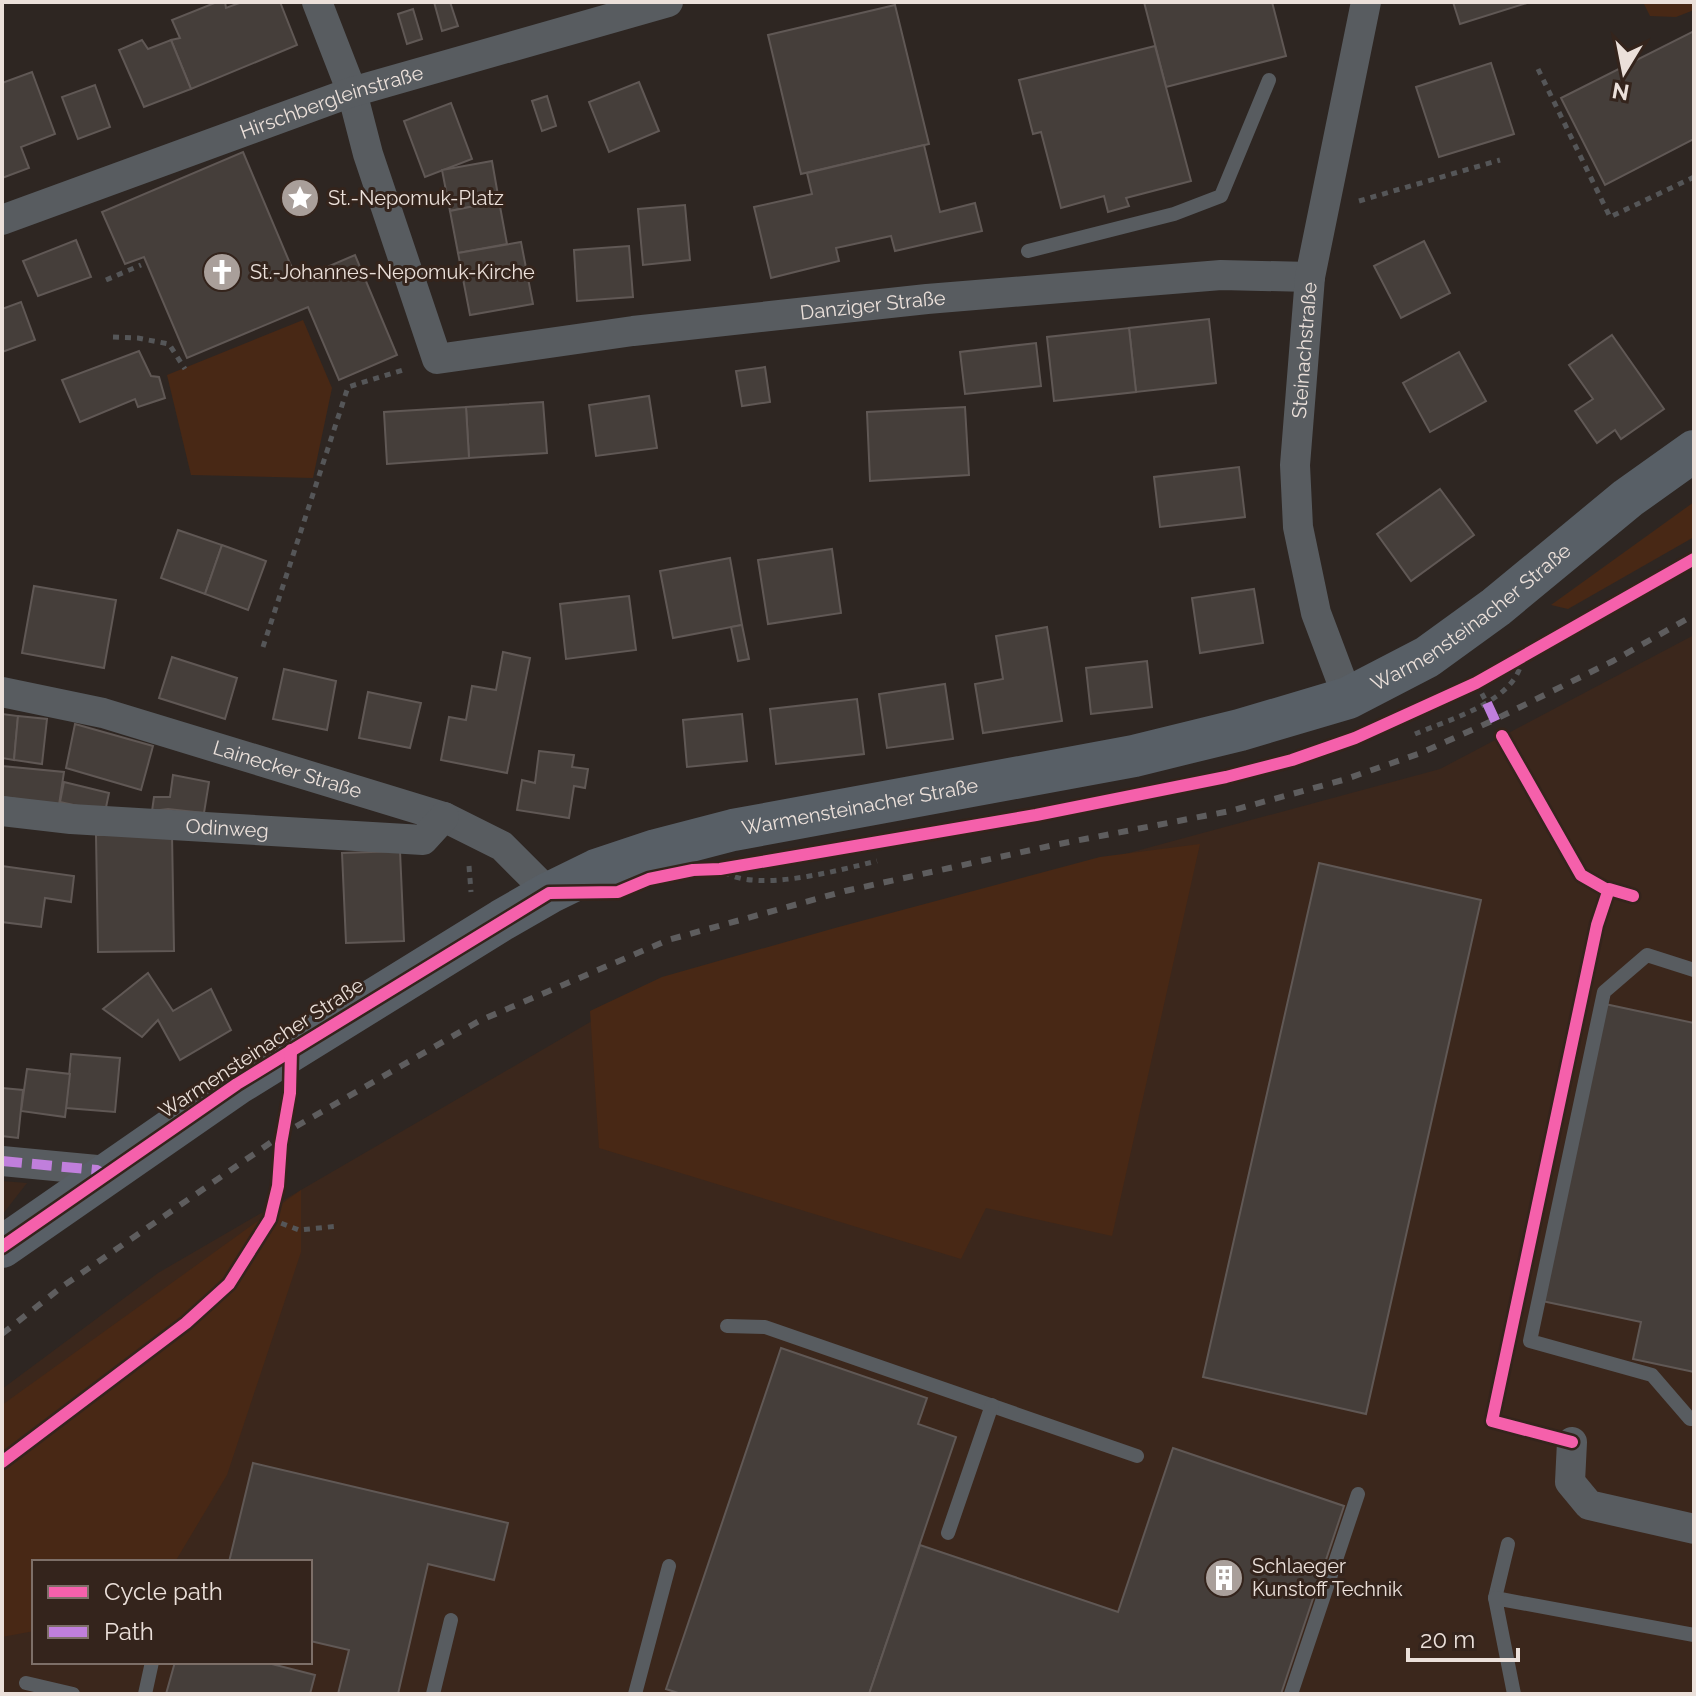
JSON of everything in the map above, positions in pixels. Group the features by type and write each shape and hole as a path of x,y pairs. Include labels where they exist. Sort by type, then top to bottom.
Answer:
{"street":[{"path":"317,2 352,92 368,154 437,359"},
{"name":"Hirschbergleinstraße","path":"2,220 352,92 668,2"},
{"name":"Steinachstraße","path":"1348,698 1316,613 1298,527 1295,465 1310,277 1366,2"},
{"name":"Danziger Straße","path":"437,359 633,331 927,299 1221,275 1310,277"},
{"name":"Warmensteinacher Straße","path":"2,1247 237,1084 549,893 596,870 733,830 1134,756 1240,730 1348,698 1427,657 1496,607 1628,498 1694,451"},
{"name":"Lainecker Straße","path":"2,692 103,713 457,823 502,846 549,893"},
{"name":"Odinweg","path":"2,811 71,819 423,840 457,823"},
{"path":"2,1161 97,1170 106,1175"},
{"path":"1572,1442 1570,1482 1589,1505 1694,1529"}],"lane":[{"path":"1028,251 1174,214 1221,196 1269,80"},
{"path":"1694,970 1647,955 1604,992 1530,1341 1652,1375 1690,1419 1694,1419"},
{"path":"727,1326 765,1327 1137,1456"},
{"path":"948,1533 992,1405"},
{"path":"1291,1694 1358,1494"},
{"path":"1508,1544 1495,1598 1514,1694"},
{"path":"635,1694 669,1566"},
{"path":"1495,1598 1694,1635"},
{"path":"433,1694 451,1620"},
{"path":"145,1694 152,1664"},
{"path":"26,1683 73,1694"}],"path":[{"path":"1538,69 1610,217 1694,177"},
{"path":"1323,211 1500,160"},
{"path":"106,280 141,265"},
{"path":"113,337 169,344 185,369"},
{"path":"263,647 348,387 437,359"},
{"path":"1436,701 1476,683 1694,559"},
{"path":"1415,734 1487,703 1512,686 1521,671 1522,657"},
{"path":"1476,683 1487,703"},
{"path":"457,823 471,891 488,930"},
{"path":"720,869 732,877 770,879 805,877 877,861"},
{"path":"270,1219 299,1230 339,1226"}],"shaded area":[{"path":"1643,2 1694,2 1694,10 1676,17 1650,16"},
{"path":"303,320 332,388 313,478 191,475 167,375"},
{"path":"1694,502 1694,537 1568,609 1551,605"},
{"path":"1694,635 1694,1694 2,1694 2,1389 158,1273 666,978 1440,769"},
{"path":"1200,844 1112,1236 986,1208 961,1259 599,1148 590,1011 662,977 835,928 1100,857"},
{"path":"2,1181 27,1183 2,1215"},
{"path":"301,1190 301,1252 227,1475 176,1560 32,1560 32,1631 2,1637 2,1405"}],"building":[{"path":"217,2 225,2 226,8 242,2 280,2 297,45 191,89 171,40 180,38 172,20"},
{"path":"434,2 450,2 458,26 442,31"},
{"path":"1144,2 1272,2 1286,56 1166,87"},
{"path":"1453,2 1530,2 1460,24"},
{"path":"895,5 929,144 801,174 768,35"},
{"path":"413,9 422,39 407,44 398,14"},
{"path":"1694,31 1694,139 1605,185 1561,98"},
{"path":"142,40 148,49 171,40 191,89 144,107 119,50"},
{"path":"1155,46 1191,181 1126,198 1129,206 1108,212 1104,196 1061,208 1041,132 1033,134 1019,80"},
{"path":"1491,63 1514,134 1439,157 1416,87"},
{"path":"32,72 55,134 21,147 29,168 2,178 2,83"},
{"path":"639,82 659,131 609,152 589,102"},
{"path":"95,85 110,127 78,139 62,97"},
{"path":"547,96 556,126 542,131 532,101"},
{"path":"451,103 472,159 425,177 404,121"},
{"path":"924,145 940,212 975,203 982,231 895,251 891,236 836,248 839,261 771,278 754,207 812,194 807,173"},
{"name":"St.-Johannes-Nepomuk-Kirche","path":"243,152 297,280 355,255 397,355 339,380 308,307 187,358 144,257 125,264 102,212"},
{"path":"492,161 499,201 450,211 442,170"},
{"path":"499,201 507,244 458,253 450,211"},
{"path":"685,205 690,260 643,265 638,209"},
{"path":"76,240 91,277 38,296 23,261"},
{"path":"1424,241 1450,293 1401,318 1374,266"},
{"path":"521,242 533,304 470,315 458,253"},
{"path":"629,246 633,297 577,301 574,250"},
{"path":"21,302 35,340 2,352 2,309"},
{"path":"1209,319 1216,383 1136,392 1129,328"},
{"path":"1129,328 1136,392 1054,401 1047,337"},
{"path":"1612,335 1664,409 1621,439 1615,430 1597,443 1575,411 1593,399 1569,365"},
{"path":"1036,343 1041,386 965,394 960,352"},
{"path":"139,351 151,376 159,377 165,398 138,407 135,399 80,422 62,380"},
{"path":"1459,352 1486,401 1430,432 1403,383"},
{"path":"765,367 770,402 742,406 736,371"},
{"path":"649,396 657,448 596,456 589,405"},
{"path":"543,402 547,453 469,458 466,407"},
{"path":"466,407 469,458 387,464 384,412"},
{"path":"965,407 969,475 870,481 867,412"},
{"path":"1239,467 1245,517 1160,527 1154,477"},
{"path":"1440,489 1474,535 1411,581 1377,534"},
{"path":"178,530 222,545 205,594 161,578"},
{"path":"222,545 266,561 248,610 205,594"},
{"path":"832,549 841,613 768,624 758,560"},
{"path":"730,558 742,625 673,638 660,571"},
{"path":"34,586 116,600 104,668 22,653"},
{"path":"1254,589 1263,643 1200,653 1192,598"},
{"path":"629,596 636,650 566,659 560,604"},
{"path":"742,625 749,659 738,661 731,627"},
{"path":"1047,627 1062,721 983,733 975,684 1003,679 996,636"},
{"path":"503,652 530,658 507,773 441,760 449,717 466,720 472,686 496,690"},
{"path":"172,657 237,678 225,719 159,698"},
{"path":"1147,661 1152,707 1091,714 1086,668"},
{"path":"284,669 336,681 327,730 273,719"},
{"path":"945,684 953,739 887,748 879,694"},
{"path":"368,692 421,703 410,748 359,738"},
{"path":"857,699 864,754 776,764 770,709"},
{"path":"2,714 18,716 14,760 2,758"},
{"path":"742,714 747,761 687,767 683,720"},
{"path":"18,716 47,719 42,764 14,760"},
{"path":"75,724 153,746 141,790 66,768"},
{"path":"539,751 574,755 572,767 588,769 585,788 574,786 569,818 517,810 522,780 535,783"},
{"path":"2,766 64,772 59,805 2,797"},
{"path":"173,775 209,782 204,813 168,809 152,811 154,797 170,797"},
{"path":"64,782 109,793 105,812 60,802"},
{"path":"172,834 174,951 98,952 96,835"},
{"path":"400,851 404,941 346,943 342,853"},
{"path":"1319,863 1481,900 1366,1414 1203,1377"},
{"path":"2,866 74,876 71,902 45,898 41,927 2,922"},
{"path":"148,973 173,1011 211,989 231,1030 180,1060 158,1020 142,1037 103,1009"},
{"path":"1605,1004 1694,1023 1694,1372 1633,1359 1641,1322 1542,1301"},
{"path":"71,1054 120,1058 115,1112 66,1108"},
{"path":"27,1069 70,1074 65,1117 21,1111"},
{"path":"2,1088 23,1090 18,1138 2,1136"},
{"path":"781,1348 927,1398 918,1424 956,1437 869,1694 681,1694 666,1689"},
{"name":"Schlaeger Kunstoff Technik","path":"1173,1448 1344,1506 1281,1694 869,1694 920,1545 1118,1612"},
{"path":"253,1463 508,1523 494,1580 428,1564 398,1694 338,1694 349,1650 312,1641 312,1560 229,1560"},
{"path":"174,1664 272,1664 315,1675 310,1694 166,1694"}],"railway":[{"path":"2,1334 63,1286 283,1134 479,1021 668,940 845,891 1054,845 1230,811 1343,780 1421,753 1494,720 1613,661 1694,615"}],"marked path":[{"path":"1487,703 1504,740"},
{"path":"2,1161 97,1170 106,1175"}],"cycle path":[{"path":"2,1247 237,1084 549,893 618,892 649,879 693,870 720,869 1036,815 1226,777 1292,760 1355,738 1476,683 1694,559"},
{"path":"1502,736 1581,875 1609,891"},
{"path":"1572,1442 1492,1421 1597,925 1609,889 1633,896"},
{"path":"2,1462 186,1323 229,1284 270,1219 278,1186 290,1093 291,1050"}],"place":[{"name":"St.-Nepomuk-Platz","path":"300,198"},
{"name":"St.-Johannes-Nepomuk-Kirche","path":"222,272"},
{"name":"Schlaeger Kunstoff Technik","path":"1224,1578"}]}
